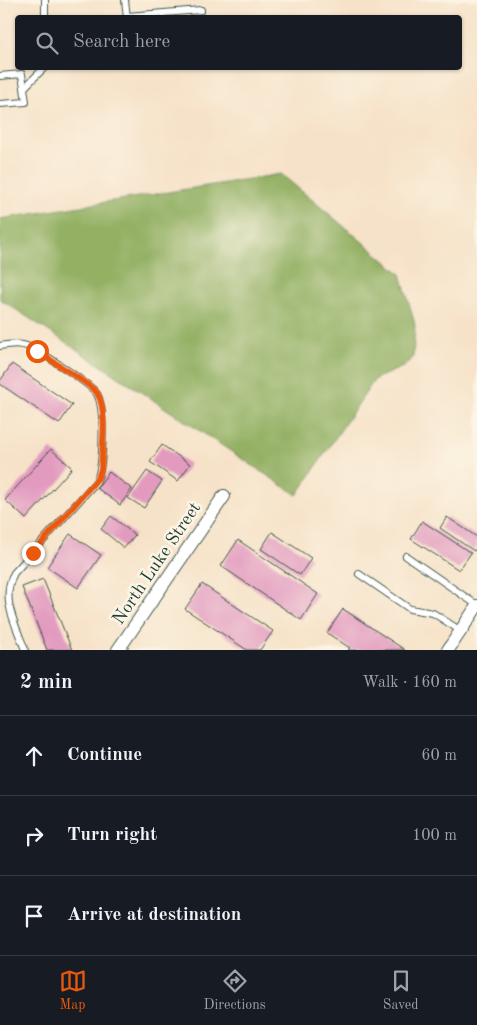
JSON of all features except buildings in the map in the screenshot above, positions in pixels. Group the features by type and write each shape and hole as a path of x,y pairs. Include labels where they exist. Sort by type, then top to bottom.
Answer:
{"street":[{"name":"North Luke Street","path":"118,650 224,496"},
{"path":"448,650 477,606"}],"lane":[{"path":"45,0 45,15"},
{"path":"125,0 127,15"},
{"path":"148,15 201,10"},
{"path":"25,87 42,70"},
{"path":"0,76 22,74 26,102 0,104"},
{"path":"0,346 20,344 37,351 94,390 100,400 102,410 101,469 96,482 14,573 8,586 8,606 25,650"},
{"path":"406,556 477,606"},
{"path":"359,574 410,609 433,613 461,631"}],"green space":[{"path":"281,174 401,274 415,325 413,358 405,366 375,379 297,495 0,299 0,219"}],"route":[{"path":"33,553 96,482 101,469 102,410 97,393 37,351"}]}
